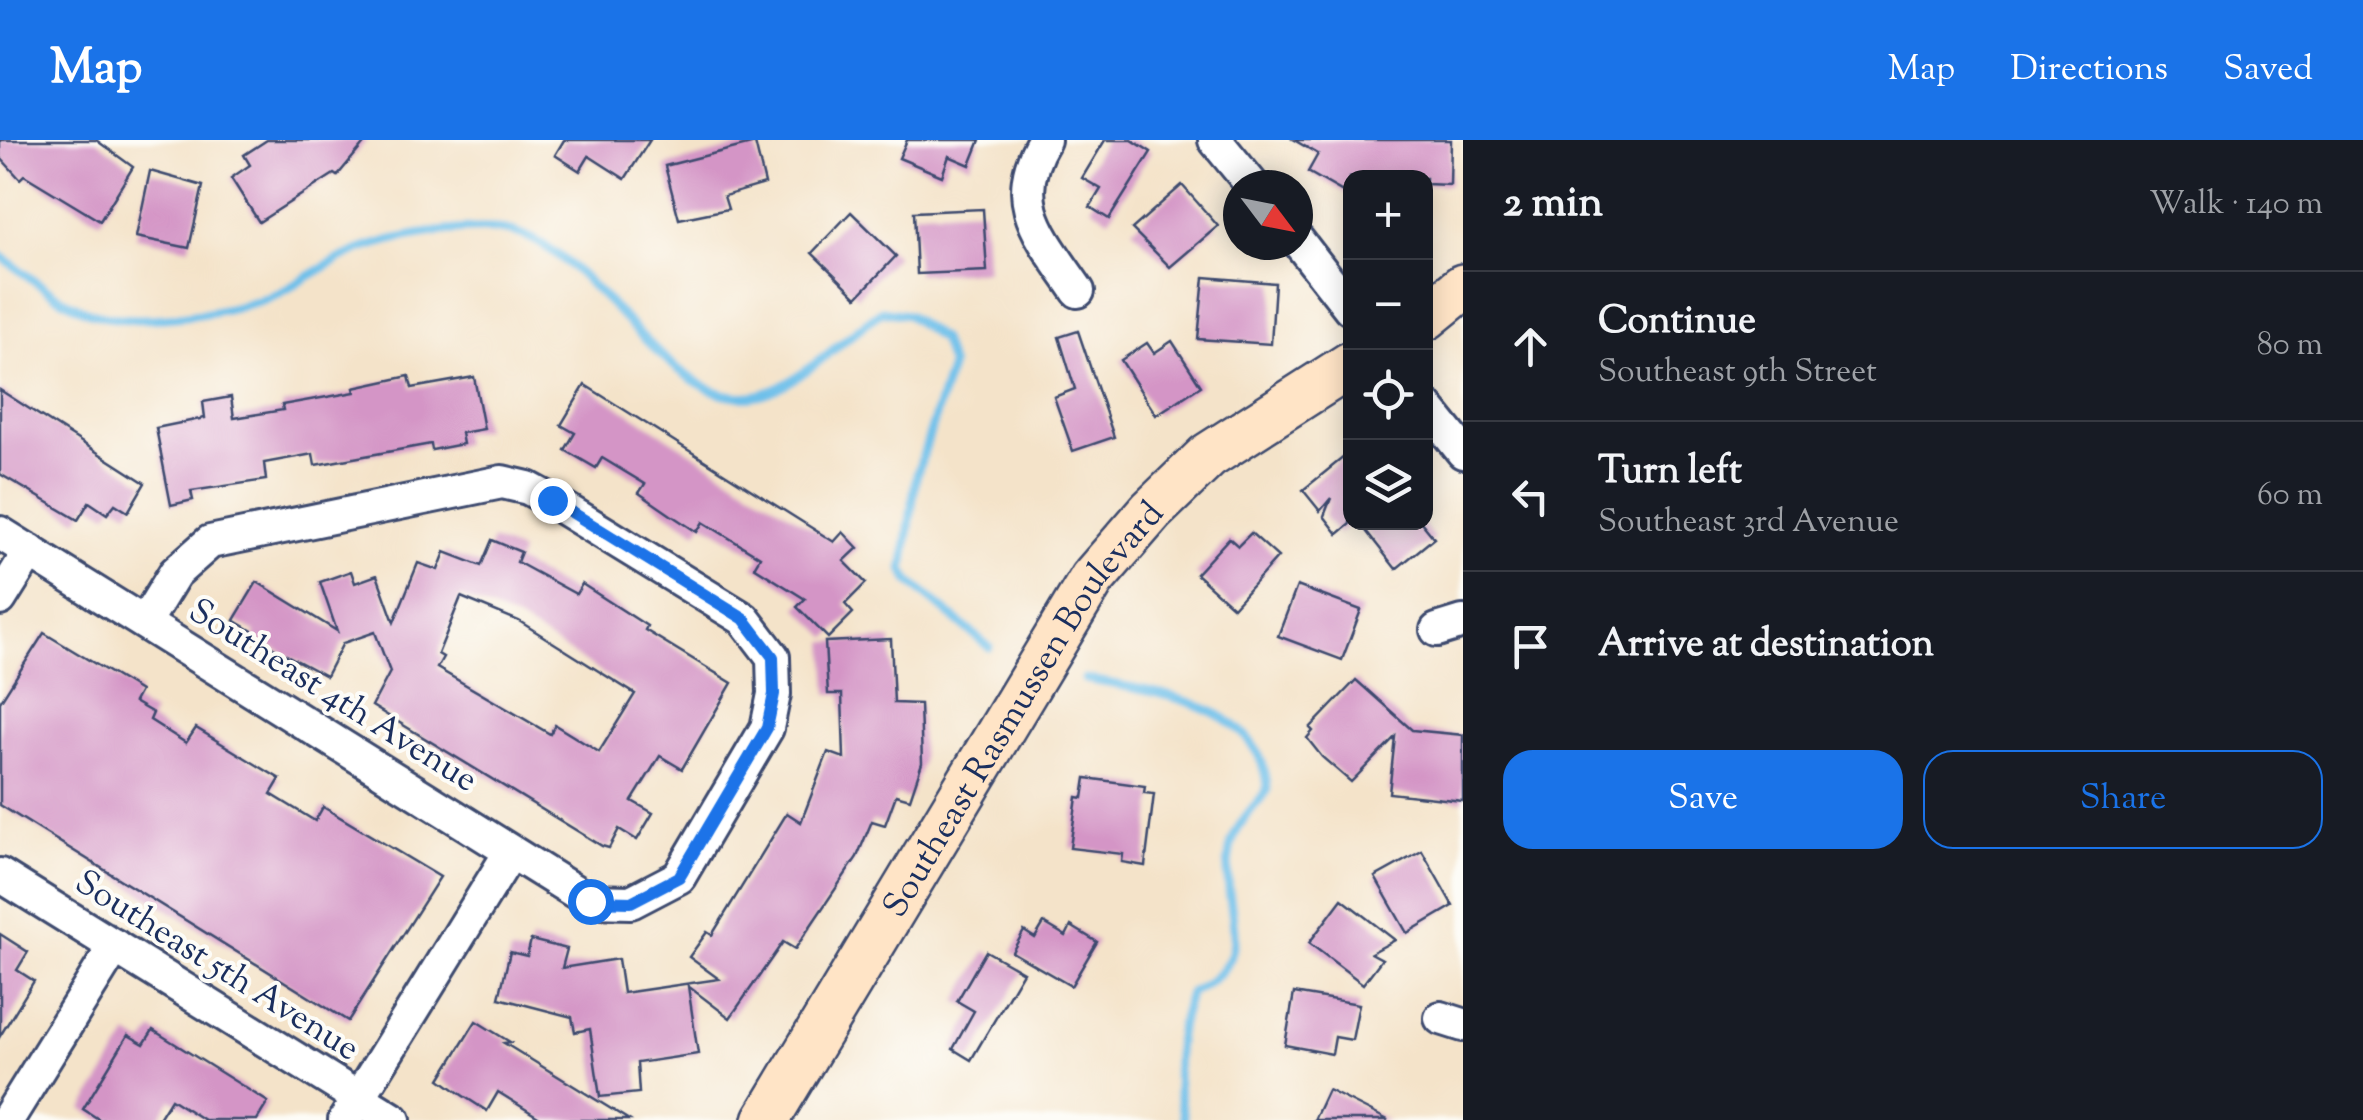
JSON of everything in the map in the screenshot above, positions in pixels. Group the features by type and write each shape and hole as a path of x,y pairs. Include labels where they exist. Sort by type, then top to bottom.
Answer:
{"street":[{"path":"1044,140 1026,186 1032,222 1078,291"},
{"path":"1215,140 1240,170"},
{"path":"1313,260 1343,299"},
{"path":"1433,311 1463,287"},
{"name":"Southeast Rasmussen Boulevard","path":"766,1120 1092,579 1151,510 1208,456 1343,369"},
{"path":"1433,415 1463,452"},
{"name":"Southeast 4th Avenue","path":"0,533 590,901 631,902 679,877 767,728 774,694 773,657 744,619 552,500 528,488 502,482 210,542 175,574 145,622"},
{"path":"0,599 30,551"},
{"path":"352,1109 510,853"},
{"name":"Southeast 5th Avenue","path":"0,875 115,946 352,1109 394,1120"},
{"path":"7,1120 115,946"}],"building":[{"path":"0,140 96,140 133,167 100,221 24,175 20,179 0,157"},
{"path":"267,140 367,140 337,176 334,174 259,222 231,178 250,165 244,155"},
{"path":"564,140 650,140 625,179 589,156 580,171 555,155"},
{"path":"907,140 980,140 970,165 949,156 942,176 899,158"},
{"path":"1105,140 1132,140 1151,152 1109,219 1090,207 1101,189 1082,178"},
{"path":"1294,140 1451,140 1450,185 1433,184 1433,170 1343,170 1343,192 1309,170 1318,154"},
{"path":"755,143 765,184 724,196 728,209 679,219 665,166"},
{"path":"150,171 203,186 189,248 136,237"},
{"path":"1182,185 1218,226 1170,267 1132,229"},
{"path":"983,209 987,271 917,274 914,212"},
{"path":"851,212 896,256 857,297 812,253"},
{"path":"1204,277 1275,283 1271,344 1198,339"},
{"path":"1078,331 1114,437 1073,451 1054,397 1075,389 1059,337"},
{"path":"1172,341 1201,386 1156,415 1121,360 1147,343 1154,353"},
{"path":"409,376 412,388 474,377 484,429 461,433 463,444 432,450 431,444 315,465 313,454 264,463 266,480 191,491 193,500 171,505 156,428 205,418 203,402 231,397 234,418 283,410 282,405 355,392 354,388"},
{"path":"585,385 834,542 843,532 858,548 844,561 866,583 845,604 853,613 828,638 797,607 805,599 754,567 760,557 703,522 697,532 639,493 645,484 602,458 596,468 565,450 575,433 561,425"},
{"path":"0,390 145,483 128,512 115,504 107,514 89,502 78,520 0,474"},
{"path":"1343,458 1343,530 1338,534 1324,516 1331,498 1320,511 1303,490"},
{"path":"1365,530 1428,530 1434,538 1396,569"},
{"path":"1251,533 1278,557 1233,607 1196,574 1229,538 1238,546"},
{"path":"492,540 521,552 517,562 576,594 582,584 647,626 645,630 732,683 682,769 660,756 632,801 653,813 637,840 619,829 609,848 602,846 372,706 390,672 375,632 343,643 326,676 253,637 256,633 234,620 257,582 337,631 320,582 351,571 355,583 377,575 394,622 418,563 438,570 445,552 481,566","holes":["461,597 519,621 635,694 599,752 555,725 550,734 437,668 443,657 438,654"]},
{"path":"1297,586 1361,610 1342,660 1278,636"},
{"path":"44,633 140,691 134,702 153,713 150,720 186,743 196,728 280,779 271,794 315,821 323,807 440,877 348,1021 0,805 0,702"},
{"path":"891,639 894,703 920,704 922,763 910,799 896,795 885,825 872,821 857,857 795,949 783,942 730,1018 688,986 698,1054 637,1063 639,1093 600,1097 590,1029 575,1032 572,1017 499,998 510,952 527,956 531,940 567,949 562,968 618,959 623,993 719,979 689,957 707,932 712,935 787,813 801,822 828,752 844,758 842,694 828,694 825,642"},
{"path":"1356,680 1412,730 1463,735 1463,801 1389,793 1395,737 1351,782 1322,757 1307,738 1313,731 1310,728"},
{"path":"1086,778 1145,786 1144,793 1154,794 1145,866 1122,862 1123,854 1070,848 1077,797 1083,798"},
{"path":"1422,851 1453,906 1407,933 1375,877"},
{"path":"1342,899 1395,940 1371,953 1382,959 1363,984 1309,943"},
{"path":"1044,923 1066,936 1071,926 1097,942 1071,986 1012,952 1024,931 1035,938"},
{"path":"0,934 28,952 17,970 34,981 0,1036"},
{"path":"986,951 1023,972 971,1060 953,1049 974,1011 957,1001"},
{"path":"1294,993 1359,1004 1352,1040 1335,1037 1332,1054 1285,1045"},
{"path":"476,1021 510,1042 504,1043 629,1120 543,1120 498,1092 487,1111 462,1095 440,1079"},
{"path":"153,1030 268,1102 257,1120 204,1120 171,1099 158,1120 100,1120 83,1109 128,1035 144,1044"},
{"path":"1328,1090 1388,1120 1314,1120"}],"waterway":[{"path":"0,255 54,294 89,312 108,317 158,318 216,311 265,299 352,253 390,240 453,230 497,229 533,239 567,262 666,359 700,384 734,396 771,391 785,384 882,311 908,315 941,339 951,366 916,477 903,570 910,582 989,647"},
{"path":"1085,679 1171,696 1200,706 1226,719 1247,737 1261,761 1267,791 1240,825 1230,850 1233,948 1227,964 1213,979 1190,993 1181,1025 1177,1071 1184,1120"}],"route":[{"path":"552,500 744,619 773,657 774,694 767,728 679,877 631,902 590,901"}]}
